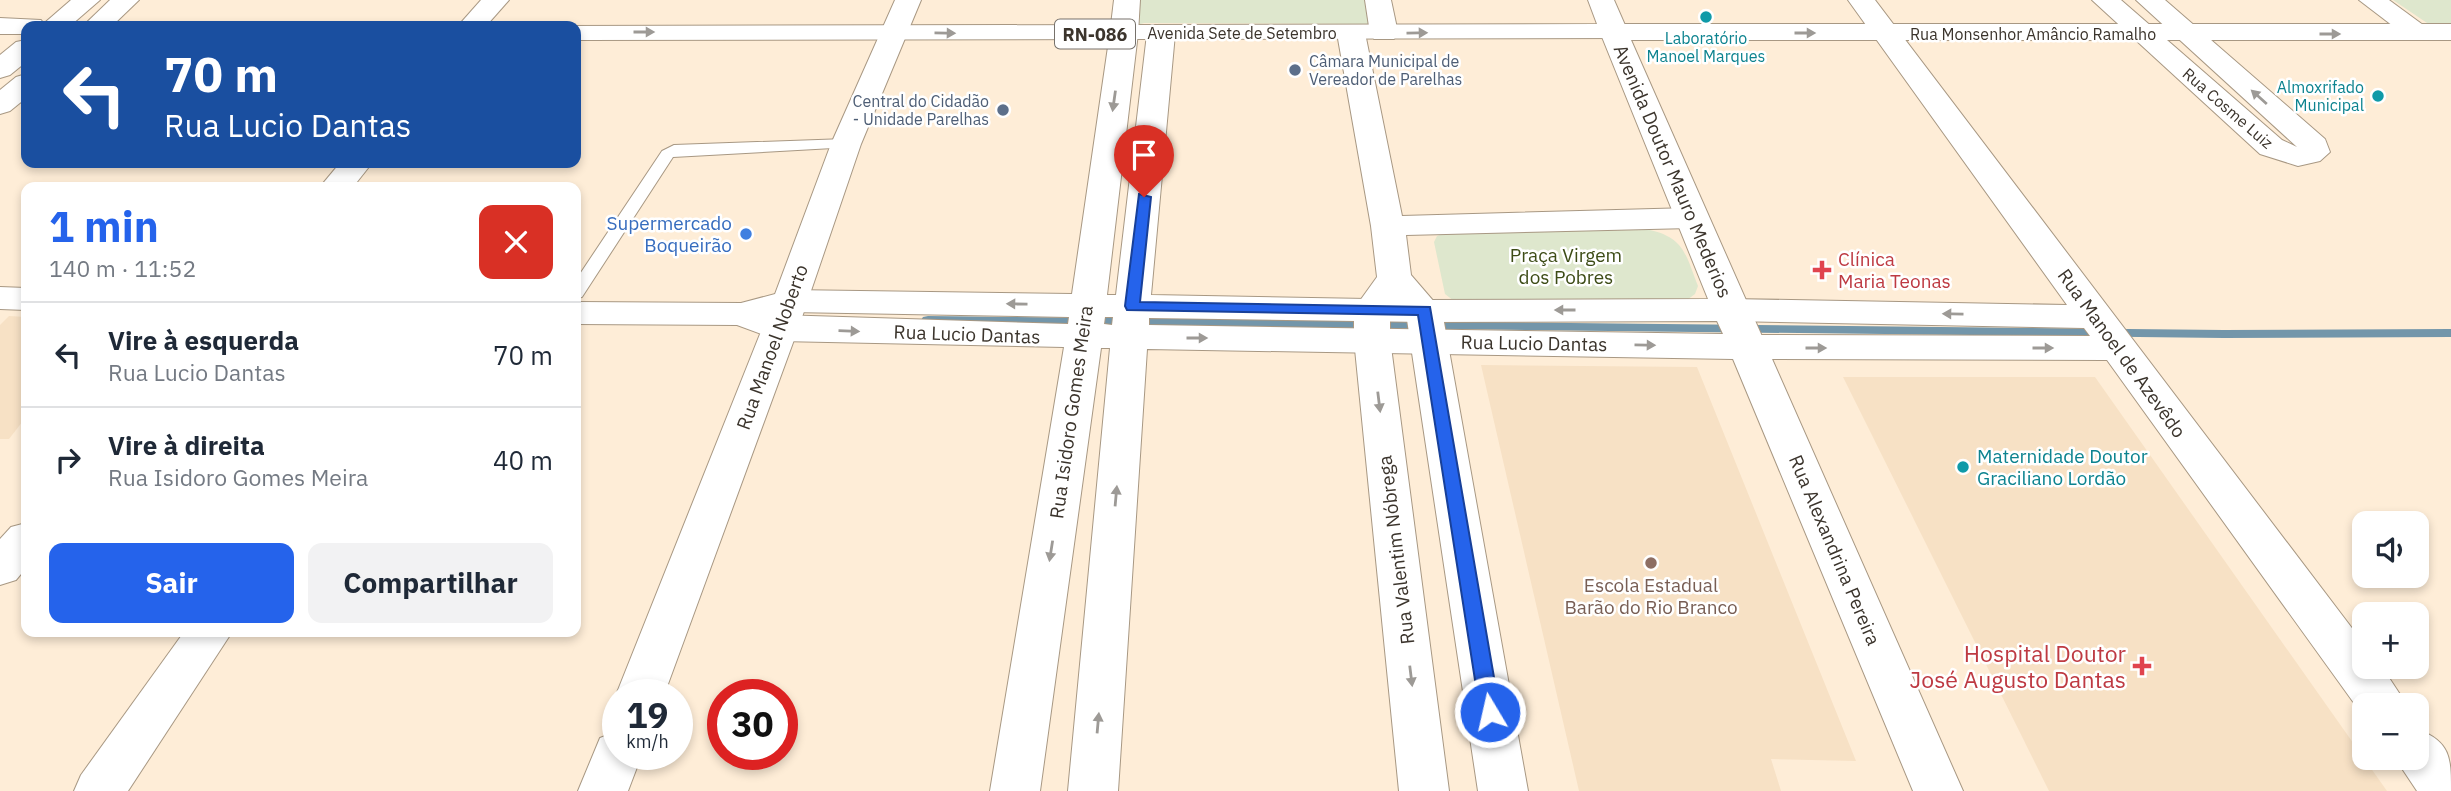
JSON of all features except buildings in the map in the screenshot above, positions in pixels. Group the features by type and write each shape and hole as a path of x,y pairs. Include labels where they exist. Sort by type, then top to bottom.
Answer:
{"street":[{"path":"60,21 87,0"},
{"path":"102,21 126,0"},
{"path":"476,21 496,0"},
{"name":"Rua Isidoro Gomes Meira","path":"1015,791 1085,322 1127,0"},
{"path":"1378,0 1384,33"},
{"name":"Avenida Doutor Mauro Mederios","path":"1601,0 1690,218 1739,329"},
{"name":"Rua Manoel de Azevêdo","path":"1861,0 2374,693"},
{"name":"Rua Cosme Luiz","path":"2105,0 2271,147 2293,156 2304,157 2315,152 2314,146 2149,0"},
{"path":"2372,0 2420,33"},
{"name":"Avenida Sete de Setembro","path":"581,32 902,16 1161,34 1614,32"},
{"name":"Rua Manoel Noberto","path":"646,679 785,315 846,144 902,16"},
{"path":"0,26 21,26"},
{"name":"Rua Monsenhor Amâncio Ramalho","path":"1614,32 2451,32"},
{"name":"Rua Valentim Nóbrega","path":"1350,33 1388,226 1379,309 1424,791"},
{"path":"1093,791 1130,322 1161,34"},
{"path":"0,69 21,52"},
{"path":"0,105 21,87"},
{"path":"339,182 352,168"},
{"path":"1388,226 1690,218"},
{"path":"1379,309 1427,326 1503,791"},
{"name":"Rua Lucio Dantas","path":"581,313 1130,322 1379,309 1427,326 1739,329 2119,348"},
{"name":"Rua Lucio Dantas","path":"1739,329 2095,317"},
{"name":"Rua Alexandrina Pereira","path":"1739,329 1938,791"},
{"path":"0,568 21,545"},
{"path":"99,791 206,637"},
{"path":"2429,768 2446,791"},
{"path":"603,791 611,770"}],"lane":[{"path":"581,285 667,154 674,150 846,144"}],"shaded area":[{"path":"9,316 21,317 21,423 9,439 0,439 0,325"},
{"name":"Escola Estadual Barão do Rio Branco","path":"1481,365 1697,367 1856,761 1771,759 1781,791 1579,791"},
{"name":"Hospital Doutor José Augusto Dantas","path":"1843,377 2095,377 2352,741 2352,770 2372,770 2387,791 2049,791"}],"green space":[{"path":"1120,0 1390,0 1372,24 1144,23 1116,31"},
{"path":"2393,0 2451,0 2451,27 2433,27"},
{"name":"Praça Virgem dos Pobres","path":"1650,230 1671,238 1687,257 1698,286 1695,294 1687,300 1454,301 1445,294 1434,242 1437,236 1451,231"}],"waterway":[{"path":"928,320 2224,334 2451,333"}],"place":[{"name":"Laboratório Manoel Marques","path":"1706,17"},
{"name":"Câmara Municipal de Vereador de Parelhas","path":"1295,70"},
{"name":"Almoxrifado Municipal","path":"2378,96"},
{"name":"Central do Cidadão - Unidade Parelhas","path":"1003,110"},
{"name":"Supermercado Boqueirão","path":"746,234"},
{"name":"Clínica Maria Teonas","path":"1822,270"},
{"name":"Maternidade Doutor Graciliano Lordão","path":"1963,467"},
{"name":"Escola Estadual Barão do Rio Branco","path":"1651,563"},
{"name":"Hospital Doutor José Augusto Dantas","path":"2142,666"}],"route":[{"path":"1144,197 1132,306 1424,311 1490,712"}]}
